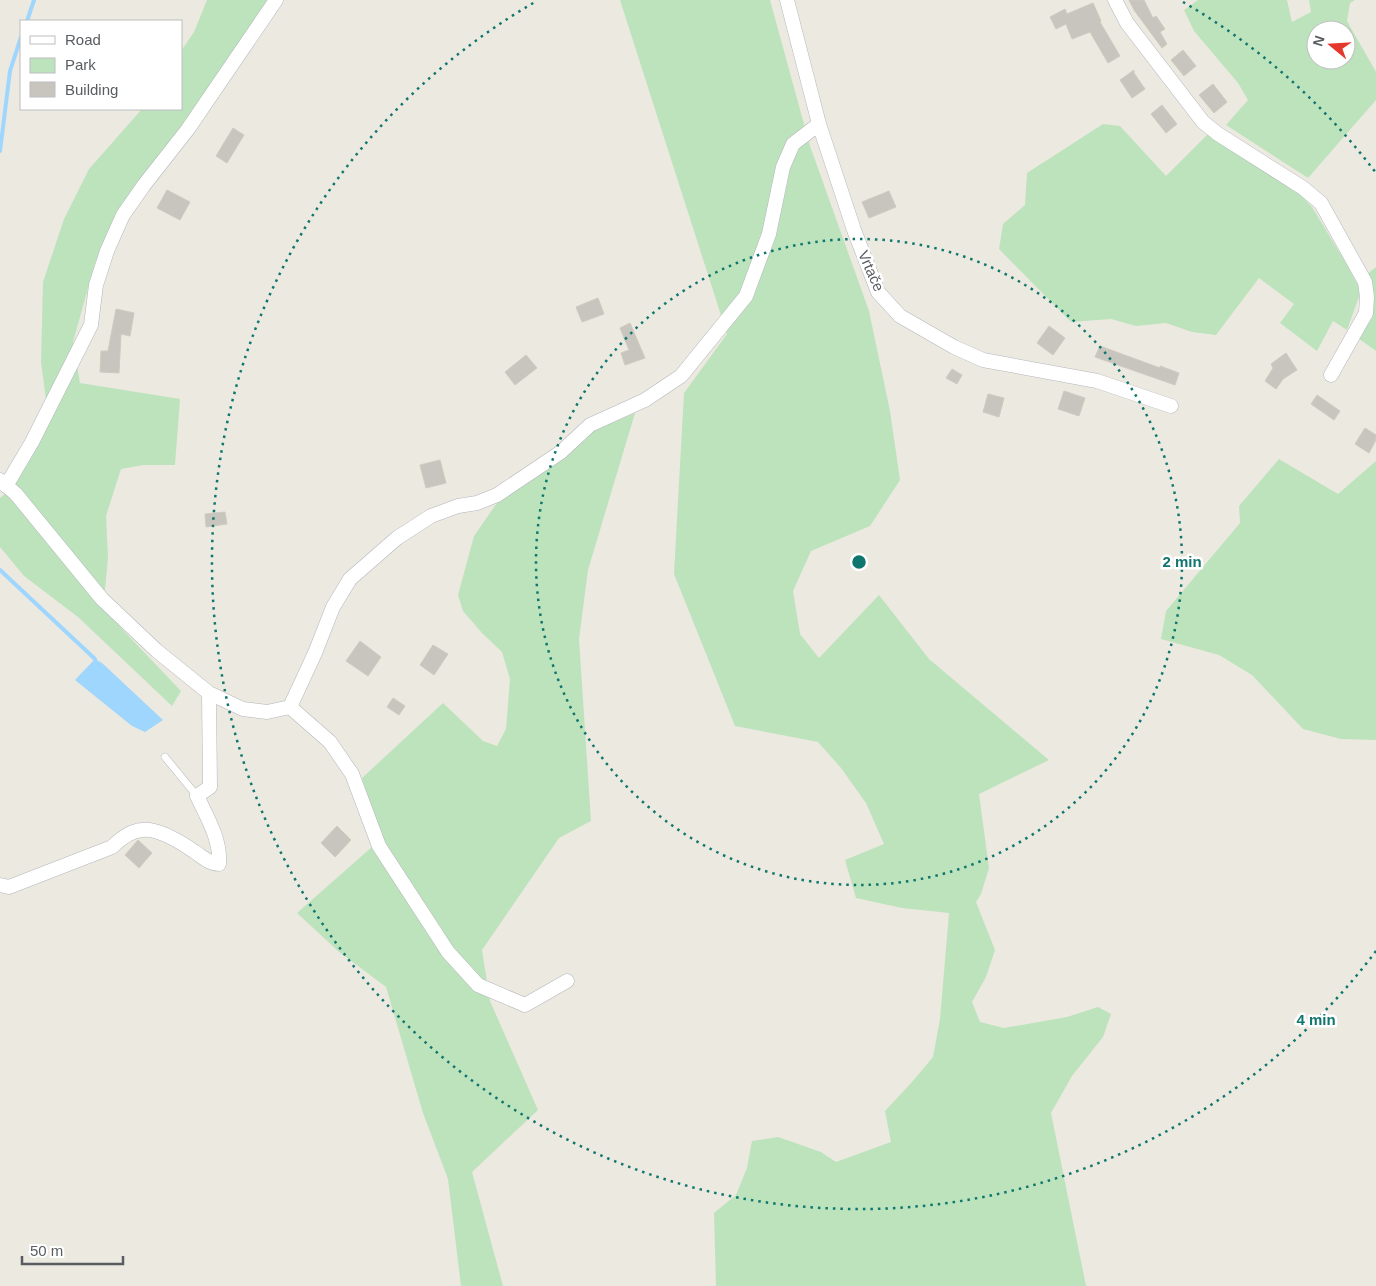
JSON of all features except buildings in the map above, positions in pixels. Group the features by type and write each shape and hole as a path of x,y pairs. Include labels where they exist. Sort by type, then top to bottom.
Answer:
{"street":[{"path":"276,0 188,129 123,215 96,285 91,325 32,442 3,483 16,494 102,599 156,651 209,693 243,709 267,712 290,707"},
{"name":"Vrtače","path":"787,0 819,124 854,230 878,292 900,316 954,347 983,360 1097,381 1172,406"},
{"path":"1115,0 1127,22 1203,122 1218,134 1303,188 1321,203 1365,282 1367,297 1366,313 1331,375"},
{"path":"290,707 315,654 333,607 350,579 397,538 430,516 458,506 477,503 497,495 561,452 590,425 645,400 681,376 746,296 769,234 783,167 792,144 819,124"},
{"path":"0,886 9,887 112,847 124,836 142,830 165,834 212,864 219,864 220,853 212,826 197,796 210,787 209,693"},
{"path":"290,707 330,742 352,774 379,846 448,952 478,985 525,1005 567,981"}],"lane":[{"path":"165,757 197,796"}],"green space":[{"path":"207,0 271,0 183,128 114,221 95,263 73,342 80,383 180,399 175,465 143,465 121,469 106,516 108,558 103,609 181,691 172,706 78,617 24,576 0,547 0,498 7,492 49,422 41,362 43,282 64,219 89,169 141,110 182,110 182,50 194,32"},
{"path":"620,0 770,0 810,146 869,311 890,411 900,480 870,526 811,551 793,591 800,634 819,658 879,595 929,659 1049,760 979,794 989,868 981,894 976,902 995,950 986,977 972,1002 980,1022 1004,1028 1067,1017 1098,1007 1111,1014 1103,1037 1072,1076 1051,1113 1086,1286 716,1286 714,1213 736,1195 747,1168 752,1141 778,1137 821,1152 836,1162 891,1142 885,1111 933,1057 940,1019 949,913 902,908 856,898 845,860 884,844 866,803 841,768 818,742 735,726 674,574 684,393 727,334"},
{"path":"1198,0 1287,0 1292,22 1311,12 1309,0 1355,0 1350,3 1347,20 1306,20 1306,70 1356,70 1356,37 1376,72 1376,100 1308,178 1226,125 1248,100 1238,83 1194,31 1184,10"},
{"path":"1103,124 1120,126 1166,176 1209,133 1295,189 1312,207 1361,291 1347,330 1333,321 1317,351 1280,323 1294,304 1259,278 1216,335 1192,332 1166,323 1136,326 1111,319 1071,322 999,249 1003,224 1025,205 1027,173"},
{"path":"1376,267 1376,351 1358,338 1373,317 1373,303 1366,275"},
{"path":"635,413 588,570 579,639 591,821 559,838 482,950 490,1001 538,1110 472,1172 503,1286 461,1286 448,1179 423,1113 386,987 338,951 297,913 381,839 362,778 443,703 483,741 497,746 506,729 510,679 502,652 463,611 458,595 474,536 499,500 591,432"},
{"path":"1279,459 1338,494 1376,461 1376,740 1341,739 1303,729 1252,675 1219,655 1161,639 1166,611 1240,523 1239,506"}],"water":[{"path":"95,659 102,663 163,720 145,732 132,726 75,680"}],"waterway":[{"path":"27,20 34,0"},
{"path":"0,151 10,71 20,40"},
{"path":"0,570 95,659"}]}
